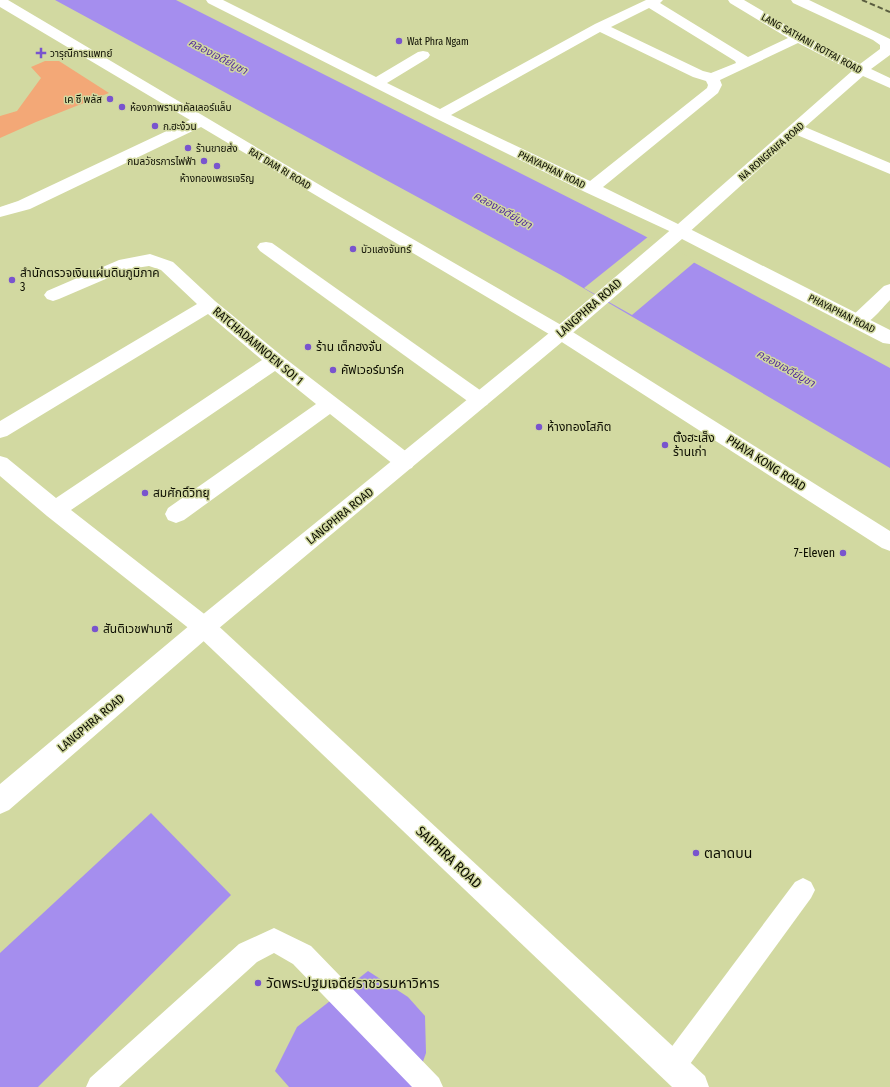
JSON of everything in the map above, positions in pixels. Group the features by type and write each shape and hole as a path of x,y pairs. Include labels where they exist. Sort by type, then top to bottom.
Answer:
{"street":[{"path":"3,6 28,0"},
{"name":"PHAYAPHAN ROAD","path":"214,0 376,83 591,189 673,236 858,321 890,338"},
{"name":"LANG SATHANI ROTFAI ROAD","path":"735,0 798,38 890,84"},
{"name":"NA RONGFAIFA ROAD","path":"673,236 796,129 861,70 886,52 888,46 886,42 868,32 798,0"},
{"path":"440,115 600,27 653,2 742,59 742,65"},
{"name":"RAT DAM RI ROAD","path":"3,6 561,332"},
{"path":"600,27 698,74 712,78 798,38"},
{"path":"376,83 423,55"},
{"path":"591,189 712,90 715,85 712,78"},
{"path":"0,212 24,205 202,121"},
{"path":"796,129 890,169"},
{"name":"LANGPHRA ROAD","path":"0,801 204,627 480,400 673,236"},
{"path":"266,247 480,400"},
{"path":"53,296 125,264 150,260 167,266 209,305"},
{"path":"858,321 890,290"},
{"name":"RATCHADAMNOEN SOI 1","path":"0,430 209,305 275,362 405,462"},
{"name":"PHAYA KONG ROAD","path":"561,332 890,542"},
{"path":"55,510 275,362"},
{"path":"176,514 330,404"},
{"name":"SAIPHRA ROAD","path":"0,464 55,510 204,627 694,1087"}],"lane":[{"path":"673,1066 802,890"},
{"path":"99,1087 248,953 274,940 302,954 430,1087"}],"shaded area":[{"path":"45,61 59,61 109,93 0,138 0,116 17,111 41,78 31,67"}],"water":[{"name":"คลองเจดีย์บูชา","path":"55,0 176,0 641,234 890,368 890,468 561,275"},
{"path":"151,813 231,895 38,1087 0,1087 0,953"},
{"path":"368,971 408,997 425,1016 426,1053 414,1087 289,1087 275,1071 297,1027"}],"pier":[{"path":"649,236 696,261 632,315 584,288"}],"railway":[{"path":"862,0 890,12"}],"place":[{"name":"Wat Phra Ngam","path":"399,41"},
{"name":"วารุณีการแพทย์","path":"41,53"},
{"name":"เค ซี พลัส","path":"110,99"},
{"name":"ห้องภาพรามาคัลเลอร์แล็บ","path":"122,107"},
{"name":"ก.ฮะง้วน","path":"155,126"},
{"name":"ร้านขายส่ง","path":"188,148"},
{"name":"กมลวัชรการไฟฟ้า","path":"204,161"},
{"name":"ห้างทองเพชรเจริญ","path":"217,166"},
{"name":"บัวแสงจันทร์","path":"353,249"},
{"name":"สำนักตรวจเงินแผ่นดินภูมิภาค 3","path":"12,280"},
{"name":"ร้าน เต็กฮงจั่น","path":"308,347"},
{"name":"คัฟเวอร์มาร์ค","path":"333,370"},
{"name":"ห้างทองโสภิต","path":"539,427"},
{"name":"ตั้งฮะเส็ง ร้านเก่า","path":"665,445"},
{"name":"สมศักดิ์วิทยุ","path":"145,493"},
{"name":"7-Eleven","path":"843,553"},
{"name":"สันติเวชฟามาซี","path":"95,629"},
{"name":"ตลาดบน","path":"696,853"},
{"name":"วัดพระปฐมเจดีย์ราชวรมหาวิหาร","path":"258,983"}]}
